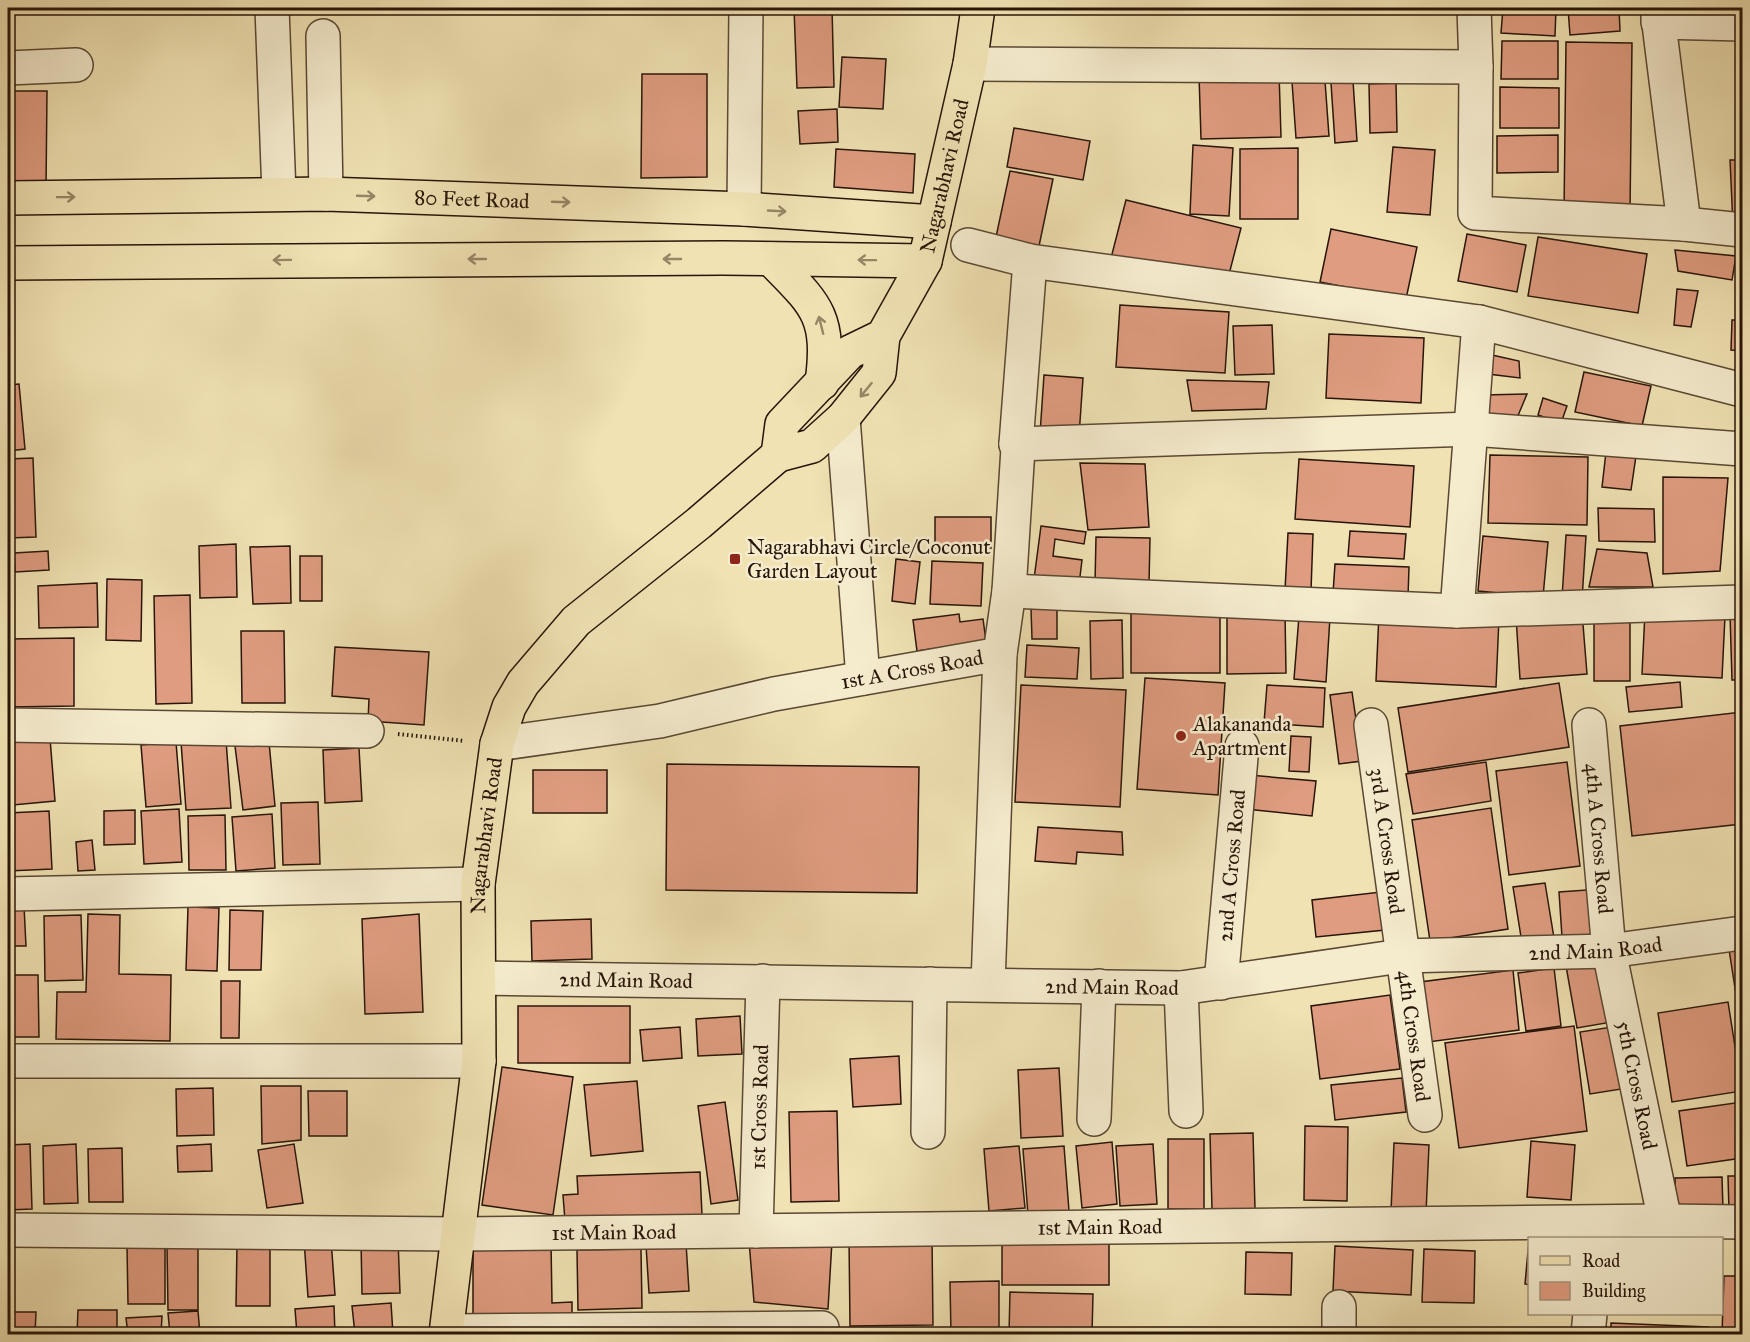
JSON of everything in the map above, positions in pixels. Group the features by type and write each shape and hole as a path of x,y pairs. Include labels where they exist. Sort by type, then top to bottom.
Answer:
{"main road":[{"name":"Nagarabhavi Road","path":"446,1333 479,1061 478,884 497,744 509,707 523,683 576,621 699,523 778,455 812,446 843,418 879,373 884,336 925,261 969,64 978,8"},
{"name":"80 Feet Road","path":"8,198 326,194 744,209 934,222"},
{"path":"8,263 337,259 925,261"},
{"path":"771,259 813,303 821,320 825,358 822,383"},
{"path":"778,455 782,424 850,352 884,336"}],"street":[{"path":"272,8 279,194"},
{"path":"744,209 746,8"},
{"path":"1474,8 1475,213 1684,224 1743,231"},
{"path":"1684,224 1658,15 1743,24"},
{"path":"323,36 326,194"},
{"path":"969,64 1476,67"},
{"path":"8,68 76,66"},
{"path":"934,222 968,245 1030,261 1479,322 1743,390"},
{"path":"925,261 968,245"},
{"path":"1000,654 1009,591 1018,448 1016,444 1030,261"},
{"path":"1457,610 1479,322"},
{"path":"843,418 863,678"},
{"path":"1016,444 1472,429 1743,450"},
{"path":"1009,591 1457,610 1743,602"},
{"name":"1st A Cross Road","path":"497,744 660,721 774,694 1000,654 988,984"},
{"path":"8,725 367,731"},
{"name":"3rd A Cross Road","path":"1371,725 1401,956"},
{"name":"4th A Cross Road","path":"1589,725 1609,951"},
{"name":"2nd A Cross Road","path":"1221,982 1242,746"},
{"path":"8,894 478,884"},
{"name":"2nd Main Road","path":"479,978 1181,988 1401,956 1609,951 1743,933"},
{"name":"5th Cross Road","path":"1609,951 1665,1221"},
{"name":"4th Cross Road","path":"1401,956 1425,1115"},
{"name":"1st Cross Road","path":"756,1231 763,981"},
{"path":"928,1132 930,984"},
{"path":"1094,1119 1099,986"},
{"path":"1181,988 1186,1111"},
{"path":"8,1061 479,1061"},
{"name":"1st Main Road","path":"8,1230 458,1234 1743,1222"},
{"path":"1588,1335 1590,1315"},
{"path":"446,1333 822,1328"}],"path":[{"path":"367,731 497,744"}],"building":[{"path":"8,8 40,8 40,11 8,12"},
{"path":"794,8 832,8 834,87 797,88"},
{"path":"1503,8 1556,8 1555,36 1501,33"},
{"path":"1568,8 1619,8 1620,31 1570,35"},
{"path":"1502,41 1558,41 1558,79 1501,79"},
{"path":"1566,42 1632,43 1630,213 1564,213"},
{"path":"842,57 886,59 883,109 839,107"},
{"path":"1279,72 1281,137 1201,139 1199,75"},
{"path":"642,74 707,74 707,177 641,178"},
{"path":"1325,81 1329,136 1296,138 1292,82"},
{"path":"1353,81 1357,141 1335,143 1331,83"},
{"path":"1396,83 1397,132 1370,133 1369,84"},
{"path":"1500,87 1559,88 1559,128 1500,128"},
{"path":"8,91 47,91 46,190 8,189"},
{"path":"837,109 838,142 800,144 798,111"},
{"path":"1014,128 1090,141 1083,180 1007,167"},
{"path":"1558,135 1558,172 1497,173 1497,136"},
{"path":"1193,145 1233,148 1229,216 1190,214"},
{"path":"1393,147 1435,150 1430,215 1387,212"},
{"path":"1298,148 1298,219 1240,219 1240,149"},
{"path":"836,149 915,154 913,193 834,187"},
{"path":"1730,160 1742,160 1742,225 1733,225"},
{"path":"1010,171 1053,179 1039,246 996,237"},
{"path":"1126,200 1241,228 1226,286 1111,258"},
{"path":"1331,229 1417,247 1406,299 1320,282"},
{"path":"1467,234 1526,245 1517,292 1458,281"},
{"path":"1538,237 1647,254 1638,313 1528,296"},
{"path":"1675,250 1736,256 1732,280 1678,271"},
{"path":"1677,289 1698,291 1691,327 1674,325"},
{"path":"1120,305 1229,312 1225,373 1116,367"},
{"path":"1732,320 1742,320 1742,351 1731,350"},
{"path":"1272,325 1274,374 1235,375 1233,326"},
{"path":"1329,334 1424,338 1421,403 1326,398"},
{"path":"1492,355 1519,361 1520,378 1488,374"},
{"path":"1584,372 1651,386 1642,426 1575,412"},
{"path":"1044,375 1083,378 1079,436 1040,434"},
{"path":"1187,380 1269,382 1266,409 1192,411"},
{"path":"19,384 25,449 8,451 8,385"},
{"path":"1527,394 1517,418 1484,415 1483,395"},
{"path":"1543,398 1567,406 1561,423 1538,415"},
{"path":"1606,452 1636,456 1631,490 1602,487"},
{"path":"1490,455 1588,457 1587,525 1488,523"},
{"path":"33,458 36,537 8,538 8,459"},
{"path":"1299,459 1414,466 1410,527 1295,519"},
{"path":"1080,463 1145,464 1149,527 1088,530"},
{"path":"1663,477 1728,478 1720,571 1663,574"},
{"path":"1598,508 1654,509 1655,542 1599,541"},
{"path":"935,517 991,517 991,548 935,548"},
{"path":"1041,526 1086,532 1084,544 1055,539 1053,556 1082,560 1079,585 1034,579"},
{"path":"1350,531 1406,534 1404,559 1348,556"},
{"path":"1288,533 1313,534 1311,591 1285,590"},
{"path":"1566,535 1586,536 1582,600 1562,598"},
{"path":"1483,536 1548,542 1543,597 1478,591"},
{"path":"1096,537 1150,538 1149,584 1095,583"},
{"path":"236,544 237,597 200,598 199,546"},
{"path":"290,546 291,603 253,604 250,547"},
{"path":"1597,549 1647,553 1653,587 1589,587"},
{"path":"48,551 49,570 15,572 14,553"},
{"path":"300,556 322,556 322,601 300,601"},
{"path":"896,559 920,562 915,604 892,601"},
{"path":"932,561 983,563 981,606 930,604"},
{"path":"1335,564 1409,567 1408,597 1333,593"},
{"path":"107,579 142,580 141,641 106,640"},
{"path":"97,583 98,627 39,628 38,586"},
{"path":"190,595 192,703 156,704 154,596"},
{"path":"1031,609 1057,609 1057,639 1032,639"},
{"path":"1131,609 1220,609 1220,673 1131,673"},
{"path":"1582,612 1587,674 1520,679 1516,617"},
{"path":"1645,612 1725,616 1722,678 1642,674"},
{"path":"1227,613 1285,613 1286,673 1227,674"},
{"path":"1379,613 1499,618 1496,687 1376,681"},
{"path":"959,614 960,622 983,619 986,641 917,651 913,620"},
{"path":"1630,614 1630,681 1594,681 1594,615"},
{"path":"1730,614 1742,614 1742,680 1732,680"},
{"path":"1299,616 1330,617 1326,682 1294,679"},
{"path":"1122,620 1123,678 1091,679 1090,621"},
{"path":"241,631 284,631 285,703 242,703"},
{"path":"74,638 74,706 8,707 8,639"},
{"path":"1027,645 1079,648 1077,679 1025,677"},
{"path":"335,647 429,652 424,725 368,721 369,699 332,696"},
{"name":"Alakananda Apartment","path":"1145,678 1225,683 1218,795 1137,789"},
{"path":"1680,682 1682,707 1629,712 1626,687"},
{"path":"1559,683 1569,747 1408,772 1398,708"},
{"path":"1021,685 1126,690 1120,807 1015,802"},
{"path":"1267,685 1325,688 1323,727 1264,723"},
{"path":"1352,692 1362,761 1339,764 1330,695"},
{"path":"1742,712 1742,824 1632,836 1620,726"},
{"path":"1291,736 1311,737 1309,772 1289,771"},
{"path":"50,738 55,801 13,805 8,742"},
{"path":"226,740 231,808 186,810 181,742"},
{"path":"176,742 181,804 146,807 141,745"},
{"path":"269,742 275,806 243,810 235,746"},
{"path":"359,748 362,801 325,803 323,750"},
{"path":"1486,762 1491,801 1413,814 1406,774"},
{"path":"1567,762 1580,866 1509,875 1496,771"},
{"path":"667,764 919,767 917,893 666,890"},
{"path":"533,770 607,770 607,813 533,813"},
{"path":"1249,775 1316,781 1312,816 1246,809"},
{"path":"318,802 320,864 283,865 281,803"},
{"path":"1491,808 1508,929 1430,941 1412,820"},
{"path":"179,809 182,862 144,864 141,811"},
{"path":"135,810 135,844 104,845 104,811"},
{"path":"49,811 52,869 8,871 8,813"},
{"path":"272,814 275,868 236,871 232,817"},
{"path":"225,815 226,870 189,870 188,816"},
{"path":"1038,827 1122,832 1123,855 1077,852 1076,864 1035,861"},
{"path":"92,840 95,870 78,871 76,842"},
{"path":"1545,883 1554,938 1522,943 1513,887"},
{"path":"1601,889 1603,935 1562,937 1559,892"},
{"path":"1381,892 1385,930 1316,937 1312,900"},
{"path":"8,906 24,906 26,946 8,946"},
{"path":"188,907 219,908 217,971 186,970"},
{"path":"230,910 263,911 261,970 229,970"},
{"path":"88,914 120,915 119,974 171,975 170,1041 56,1039 57,992 86,992"},
{"path":"419,914 423,1012 365,1014 362,919"},
{"path":"81,915 83,980 45,981 44,916"},
{"path":"591,919 592,959 532,961 531,921"},
{"path":"1742,941 1742,1033 1728,943"},
{"path":"1607,959 1618,1021 1577,1028 1566,966"},
{"path":"1554,968 1561,1026 1526,1031 1518,973"},
{"path":"1513,970 1519,1030 1428,1042 1420,982"},
{"path":"8,975 38,975 39,1037 8,1037"},
{"path":"221,981 240,981 239,1038 221,1038"},
{"path":"1390,995 1400,1069 1320,1079 1311,1006"},
{"path":"1728,1002 1742,1091 1672,1102 1658,1013"},
{"path":"518,1006 630,1006 630,1063 518,1063"},
{"path":"740,1016 742,1054 698,1056 696,1019"},
{"path":"1574,1026 1587,1131 1459,1148 1445,1043"},
{"path":"1618,1026 1628,1088 1590,1094 1580,1032"},
{"path":"680,1027 682,1058 643,1061 640,1030"},
{"path":"899,1056 901,1104 853,1107 850,1059"},
{"path":"502,1067 573,1077 553,1215 482,1205"},
{"path":"1059,1068 1063,1136 1021,1138 1018,1070"},
{"path":"1402,1078 1406,1112 1335,1120 1331,1085"},
{"path":"637,1081 643,1151 591,1156 584,1085"},
{"path":"261,1086 301,1086 301,1140 262,1144"},
{"path":"213,1088 214,1135 177,1136 176,1089"},
{"path":"308,1091 347,1091 347,1136 309,1136"},
{"path":"725,1102 738,1200 711,1204 698,1106"},
{"path":"1742,1102 1742,1158 1687,1166 1679,1111"},
{"path":"837,1111 839,1201 791,1202 789,1112"},
{"path":"1305,1126 1348,1127 1347,1201 1304,1200"},
{"path":"1253,1133 1255,1209 1212,1209 1210,1134"},
{"path":"1168,1139 1204,1139 1204,1209 1168,1209"},
{"path":"1531,1141 1575,1145 1571,1200 1527,1197"},
{"path":"1112,1142 1117,1204 1082,1208 1076,1146"},
{"path":"1394,1143 1429,1145 1426,1213 1391,1211"},
{"path":"30,1144 32,1209 8,1210 8,1145"},
{"path":"76,1144 78,1203 44,1204 43,1146"},
{"path":"211,1144 212,1171 178,1172 177,1146"},
{"path":"294,1144 303,1203 267,1208 258,1150"},
{"path":"1153,1144 1157,1204 1120,1206 1116,1146"},
{"path":"1019,1146 1025,1208 989,1211 984,1149"},
{"path":"1064,1146 1069,1211 1028,1215 1023,1149"},
{"path":"122,1148 123,1202 89,1202 88,1149"},
{"path":"700,1172 702,1215 565,1221 563,1195 578,1194 577,1176"},
{"path":"1728,1176 1742,1176 1742,1211 1729,1211"},
{"path":"1722,1177 1723,1210 1676,1212 1675,1178"},
{"path":"1530,1229 1607,1235 1606,1237 1529,1237"},
{"path":"932,1237 933,1325 850,1326 849,1238"},
{"path":"331,1239 335,1295 308,1297 304,1240"},
{"path":"398,1239 400,1293 362,1294 361,1240"},
{"path":"749,1241 832,1241 828,1309 754,1302"},
{"path":"551,1242 552,1303 572,1302 572,1323 473,1324 473,1243"},
{"path":"686,1243 689,1291 649,1293 646,1245"},
{"path":"1109,1243 1109,1285 1002,1285 1002,1244"},
{"path":"165,1245 165,1304 128,1304 127,1246"},
{"path":"198,1245 198,1310 168,1310 167,1246"},
{"path":"237,1245 270,1246 270,1306 236,1306"},
{"path":"1335,1246 1413,1250 1411,1295 1333,1291"},
{"path":"641,1249 642,1308 578,1310 577,1250"},
{"path":"1424,1249 1475,1251 1474,1303 1422,1302"},
{"path":"1528,1251 1528,1285 1525,1284"},
{"path":"1246,1252 1292,1253 1291,1295 1245,1294"},
{"path":"1724,1276 1742,1276 1742,1334 1722,1334"},
{"path":"999,1281 999,1334 951,1334 950,1282"},
{"path":"1010,1292 1093,1294 1092,1334 1009,1334"},
{"path":"391,1303 393,1334 355,1334 352,1306"},
{"path":"334,1306 335,1334 297,1334 295,1309"},
{"path":"78,1310 117,1310 117,1334 77,1334"},
{"path":"198,1311 200,1334 170,1334 168,1313"},
{"path":"8,1312 36,1312 35,1334 8,1334"},
{"path":"162,1316 161,1334 128,1334 126,1318"},
{"path":"1611,1323 1708,1327 1707,1334 1611,1334"}],"place":[{"name":"Nagarabhavi Circle/Coconut Garden Layout","path":"735,559"},
{"name":"Alakananda Apartment","path":"1181,736"}]}
